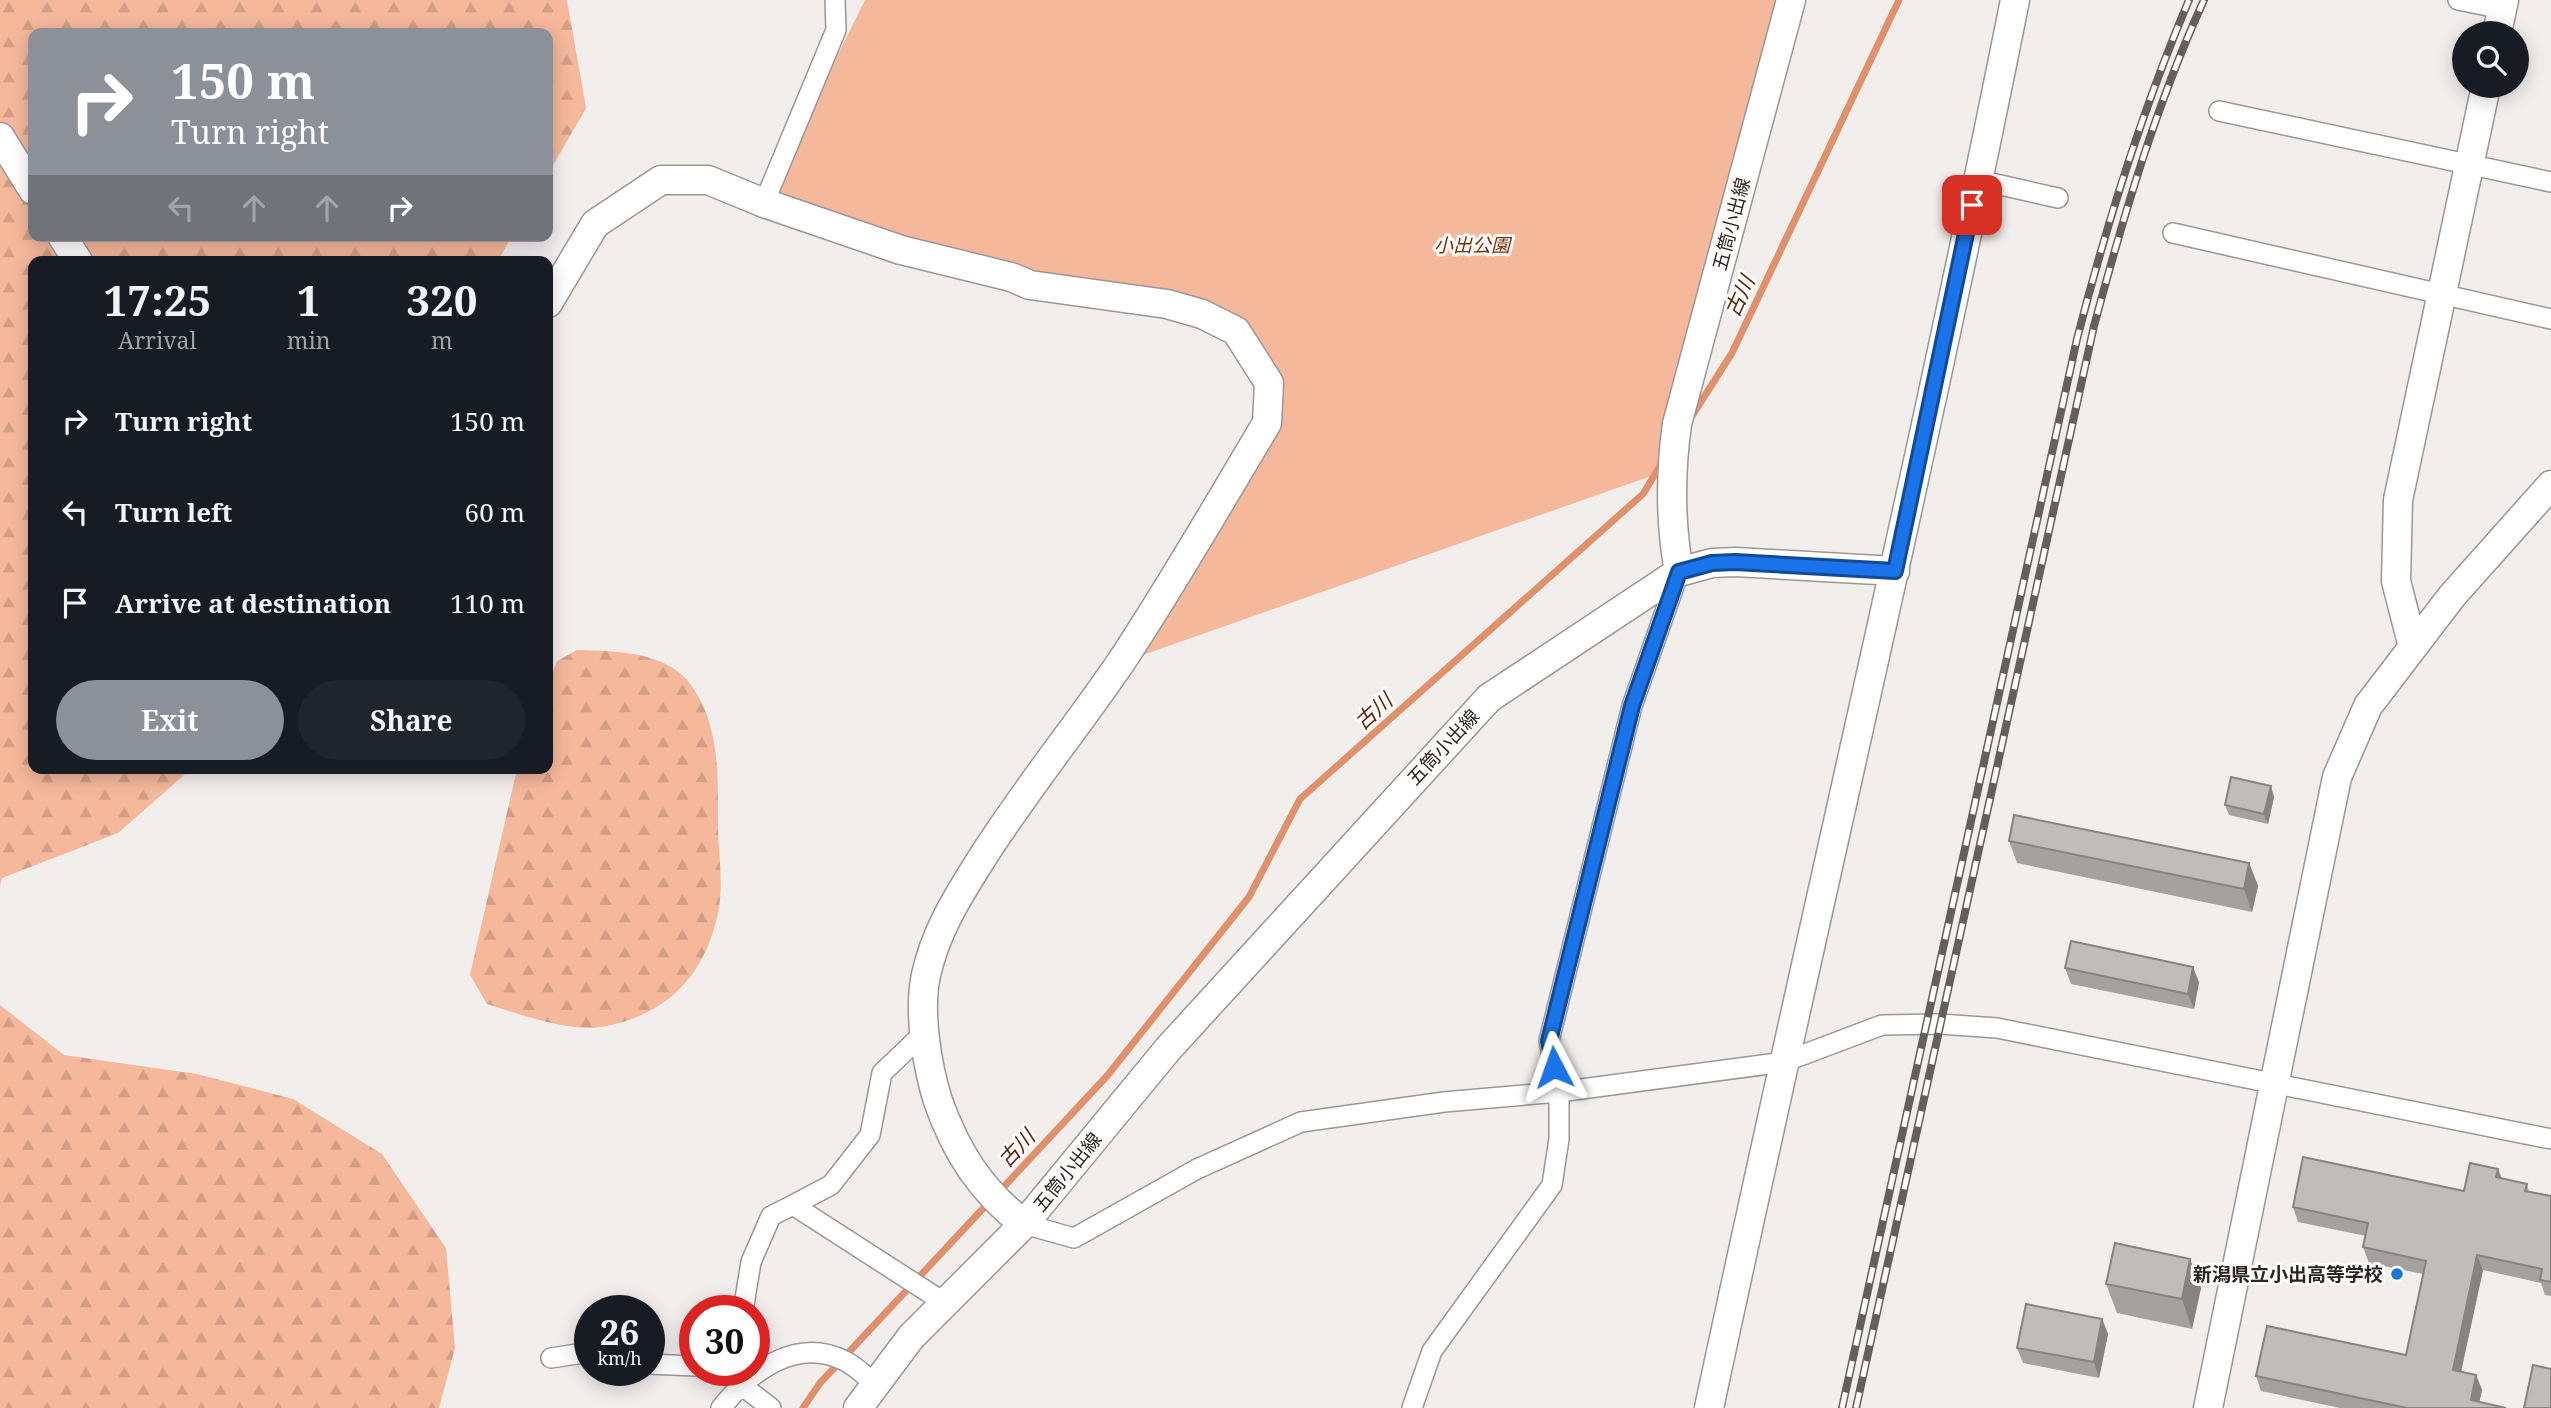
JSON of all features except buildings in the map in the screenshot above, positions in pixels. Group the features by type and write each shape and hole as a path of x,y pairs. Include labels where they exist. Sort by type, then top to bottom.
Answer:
{"street":[{"path":"764,203 836,30 835,0"},
{"name":"五筒小出線","path":"858,1408 911,1337 1024,1224 1168,1049 1489,698 1679,572 1674,542 1671,469 1676,424 1791,0"},
{"path":"1709,1408 1895,571 2015,0"},
{"path":"2458,0 2501,14"},
{"path":"2413,647 2396,581 2399,500 2483,98"},
{"path":"2220,111 2551,182"},
{"path":"0,137 28,182"},
{"path":"553,295 595,224 661,180 709,180 764,203 901,250 1011,277 1030,285 1167,304 1202,314 1237,331 1269,383 1268,423 1120,663 989,846 944,919 925,977 925,1032 932,1081 957,1148 995,1202 1024,1224 1074,1238 1197,1169 1301,1122 1444,1102 1559,1092 1784,1062 1882,1025 1940,1024 1997,1028 2551,1139"},
{"path":"1978,180 2058,198"},
{"path":"2173,233 2551,319"},
{"path":"2208,1408 2277,1082 2337,777 2368,706 2452,596 2551,485"},
{"path":"1412,1408 1432,1351 1552,1185 1559,1139 1559,1092 1549,1041 1632,706 1679,572 1712,563 1735,562 1895,571"},
{"path":"746,1295 751,1262 771,1216 831,1185 870,1135 882,1073 925,1032"},
{"path":"793,1205 945,1303"},
{"path":"770,1362 816,1353 845,1361 876,1385"},
{"path":"551,1358 574,1354"},
{"path":"722,1408 733,1386"},
{"path":"748,1386 771,1408"}],"green space":[{"path":"0,0 567,0 586,108 553,165 553,28 28,28 28,242 509,242 501,256 28,256 28,774 185,774 118,833 2,878 0,886"},
{"name":"小出公園","path":"865,0 1791,0 1671,469 1120,663 1267,423 1237,331 1030,285 764,203"},
{"path":"577,650 605,651 636,654 677,670 687,680 706,712 715,748 721,880 720,902 712,936 692,974 679,990 645,1013 624,1022 601,1027 574,1027 544,1021 487,1004 470,975 516,774 553,774 553,671 557,661"},
{"path":"0,1005 64,1055 197,1074 293,1099 382,1154 446,1248 455,1348 439,1408 0,1408"}],"waterway":[{"name":"古川","path":"1690,419 1732,353 1899,0"},
{"name":"古川","path":"998,1193 1107,1076 1249,897 1300,799 1643,494 1663,461"},
{"name":"古川","path":"803,1408 820,1383 990,1201"}],"railway":[{"path":"1842,1408 2077,339 2127,167 2189,0"},
{"path":"1856,1408 2094,326 2142,160 2171,79 2204,0"}],"place":[{"name":"新潟県立小出高等学校","path":"2397,1274"}],"route":[{"path":"1554,1067 1549,1041 1632,706 1679,572 1712,563 1735,562 1895,571 1972,205"}]}
